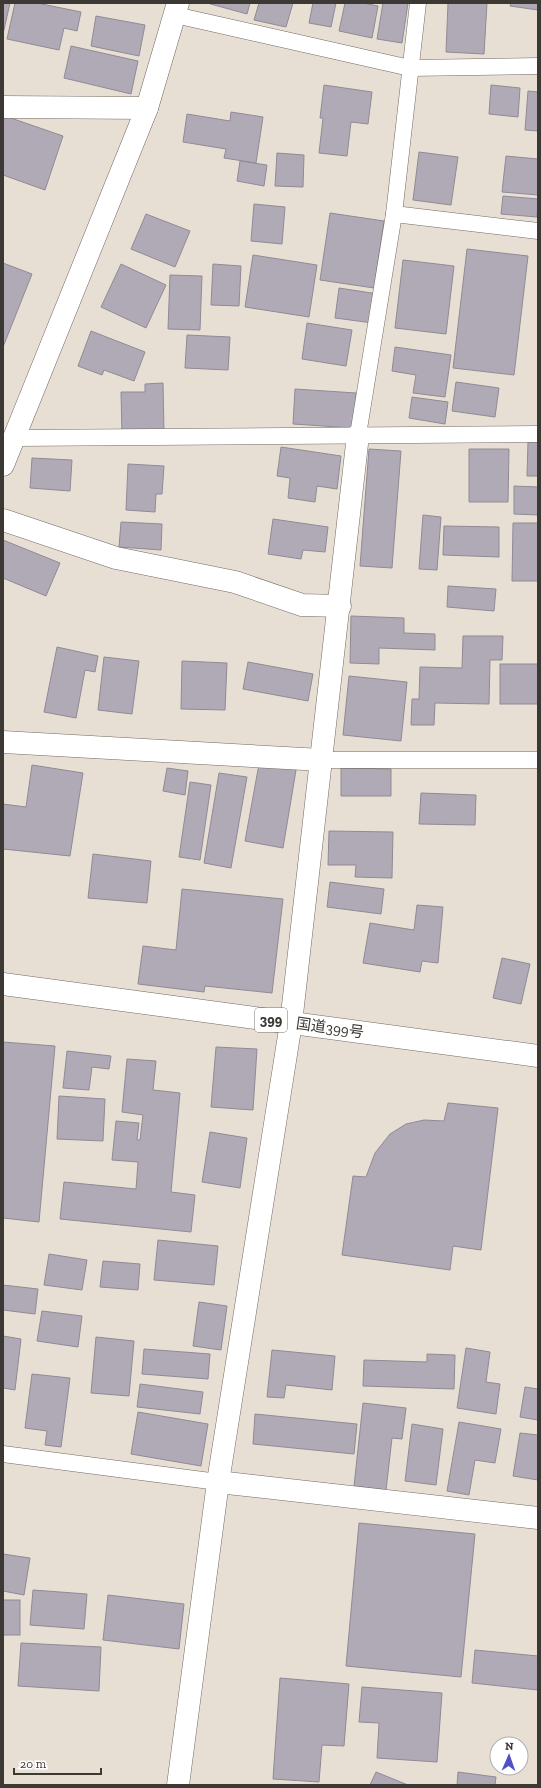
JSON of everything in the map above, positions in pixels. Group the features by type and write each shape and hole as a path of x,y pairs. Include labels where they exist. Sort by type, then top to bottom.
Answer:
{"main road":[{"path":"3,466 9,438 147,108 176,9"},
{"path":"3,107 147,108"},
{"path":"178,1785 218,1482 291,1023 340,606 358,435"},
{"path":"3,520 116,558 235,582 302,605 340,606"},
{"path":"3,742 322,760"},
{"name":"国道399号","path":"3,984 538,1056"},
{"path":"218,1482 538,1518"}],"lane":[{"path":"358,435 394,214 418,3"},
{"path":"176,9 410,68 538,66"},
{"path":"394,214 538,231"},
{"path":"9,438 538,434"},
{"path":"322,760 538,760"},
{"path":"3,1454 218,1482"}],"building":[{"path":"3,3 10,3 3,34"},
{"path":"15,3 37,3 81,12 77,31 64,28 59,50 7,39"},
{"path":"207,3 250,3 247,14"},
{"path":"259,3 293,3 286,27 254,20"},
{"path":"313,3 336,3 331,27 309,23"},
{"path":"345,3 363,3 378,6 372,38 339,31"},
{"path":"383,3 408,3 402,43 377,39"},
{"path":"448,3 487,3 484,54 446,52"},
{"path":"511,3 538,3 538,10 510,6"},
{"path":"96,16 145,25 139,56 91,46"},
{"path":"71,46 138,61 131,94 64,78"},
{"path":"324,85 372,92 368,124 351,122 347,156 319,153 323,118 320,118"},
{"path":"491,85 520,88 518,117 489,114"},
{"path":"528,91 538,92 538,131 525,130"},
{"path":"231,112 263,117 256,163 224,158 226,149 183,142 187,114 230,121"},
{"path":"5,116 63,136 45,190 3,175 3,121"},
{"path":"419,152 458,157 451,205 413,200"},
{"path":"277,153 304,155 303,187 275,186"},
{"path":"506,156 538,159 538,195 502,192"},
{"path":"240,161 267,165 264,186 237,181"},
{"path":"503,196 538,199 537,217 501,214"},
{"path":"254,204 285,207 282,244 251,241"},
{"path":"330,213 384,221 374,288 320,280"},
{"path":"146,214 190,231 175,267 131,249"},
{"path":"467,249 528,256 514,375 453,368"},
{"path":"253,255 317,265 309,317 245,307"},
{"path":"403,260 454,266 446,334 395,328"},
{"path":"3,263 32,274 3,347"},
{"path":"121,264 166,285 146,328 101,307"},
{"path":"213,264 241,266 239,306 211,305"},
{"path":"170,275 202,276 200,330 168,329"},
{"path":"339,288 378,294 373,323 335,318"},
{"path":"307,323 352,330 346,366 302,359"},
{"path":"91,331 145,352 134,381 104,370 102,375 78,366"},
{"path":"187,335 230,337 228,370 185,368"},
{"path":"395,347 451,355 445,397 413,393 416,375 392,371"},
{"path":"456,382 499,388 495,417 452,411"},
{"path":"163,383 164,434 122,435 121,392 145,392 145,384"},
{"path":"295,389 356,393 353,428 293,424"},
{"path":"412,397 448,402 445,424 409,418"},
{"path":"528,442 538,442 538,476 527,476"},
{"path":"281,447 341,456 337,489 317,486 315,502 288,498 290,478 277,476"},
{"path":"369,449 401,451 392,568 360,566"},
{"path":"469,449 509,449 508,502 469,502"},
{"path":"32,458 72,460 70,491 30,488"},
{"path":"128,464 164,466 162,494 156,494 155,512 126,510"},
{"path":"514,486 538,487 538,515 514,514"},
{"path":"423,515 441,517 437,570 419,569"},
{"path":"273,519 328,527 325,552 303,550 301,559 268,554"},
{"path":"121,522 162,524 161,550 119,547"},
{"path":"513,523 538,523 538,581 512,581"},
{"path":"444,526 499,527 499,557 443,555"},
{"path":"3,540 60,563 46,596 3,578"},
{"path":"448,586 496,589 494,611 447,607"},
{"path":"351,616 404,618 404,633 435,634 435,650 379,648 379,664 350,663"},
{"path":"463,636 503,636 502,660 490,660 489,704 435,703 434,725 411,725 412,699 419,699 420,667 462,668"},
{"path":"57,647 98,656 95,672 85,670 76,718 44,712"},
{"path":"104,657 139,661 132,714 98,710"},
{"path":"182,661 227,663 225,710 181,709"},
{"path":"248,662 313,674 308,701 243,689"},
{"path":"500,664 538,664 538,704 500,704"},
{"path":"349,676 407,682 401,741 343,735"},
{"path":"259,764 296,770 283,848 245,841"},
{"path":"32,765 83,773 70,856 3,849 3,804 26,807"},
{"path":"167,768 188,771 185,795 163,791"},
{"path":"341,768 391,769 391,796 341,796"},
{"path":"219,773 247,777 231,868 204,863"},
{"path":"190,782 211,785 200,860 179,857"},
{"path":"421,793 476,795 475,825 419,824"},
{"path":"329,831 393,832 392,878 355,877 356,865 328,865"},
{"path":"93,854 151,861 147,903 88,898"},
{"path":"330,882 384,889 381,914 327,907"},
{"path":"182,889 283,899 272,993 205,986 204,992 138,984 143,946 176,950"},
{"path":"417,905 443,907 438,963 422,961 420,972 363,963 370,923 414,930"},
{"path":"502,958 530,964 521,1004 493,998"},
{"path":"3,1042 55,1046 39,1222 3,1218"},
{"path":"216,1047 257,1049 253,1110 211,1107"},
{"path":"67,1051 111,1056 109,1069 92,1067 89,1090 63,1088"},
{"path":"127,1059 156,1061 153,1090 180,1093 171,1192 195,1195 191,1232 60,1219 64,1182 136,1189 138,1162 112,1160 116,1121 139,1123 137,1140 140,1140 143,1115 122,1112"},
{"path":"59,1096 105,1099 103,1141 57,1139"},
{"path":"448,1103 498,1108 481,1250 453,1246 450,1270 342,1255 353,1176 366,1177 375,1153 390,1134 406,1124 424,1120 444,1121"},
{"path":"210,1132 247,1138 240,1188 202,1182"},
{"path":"158,1240 218,1246 214,1285 154,1280"},
{"path":"49,1254 87,1260 82,1290 44,1285"},
{"path":"103,1261 140,1264 138,1290 100,1287"},
{"path":"3,1285 38,1289 35,1314 3,1310"},
{"path":"199,1302 227,1306 221,1350 193,1346"},
{"path":"42,1311 82,1316 78,1347 37,1341"},
{"path":"3,1336 21,1339 15,1390 3,1388"},
{"path":"96,1337 134,1341 129,1396 91,1393"},
{"path":"466,1348 490,1352 486,1382 500,1384 496,1414 457,1408"},
{"path":"144,1349 210,1354 208,1379 142,1374"},
{"path":"272,1350 335,1356 332,1390 286,1385 284,1398 267,1397"},
{"path":"427,1354 455,1355 454,1389 363,1386 364,1360 427,1362"},
{"path":"32,1374 70,1378 61,1447 45,1445 47,1431 25,1428"},
{"path":"140,1384 203,1392 200,1414 137,1407"},
{"path":"525,1387 538,1389 538,1420 520,1417"},
{"path":"363,1403 406,1408 402,1439 392,1438 386,1490 354,1486"},
{"path":"138,1412 208,1424 201,1466 131,1454"},
{"path":"255,1414 357,1424 354,1454 253,1444"},
{"path":"459,1422 501,1429 495,1463 475,1460 469,1495 447,1491"},
{"path":"412,1424 443,1429 436,1485 405,1481"},
{"path":"520,1433 538,1435 538,1480 513,1476"},
{"path":"359,1523 475,1534 461,1677 346,1666"},
{"path":"3,1554 30,1558 24,1595 3,1591"},
{"path":"33,1590 87,1594 84,1629 30,1625"},
{"path":"108,1595 184,1604 179,1649 103,1640"},
{"path":"3,1600 20,1600 20,1635 3,1635"},
{"path":"21,1643 101,1647 99,1691 18,1686"},
{"path":"475,1650 538,1656 538,1690 472,1683"},
{"path":"280,1678 349,1684 344,1746 322,1745 319,1782 273,1779"},
{"path":"362,1687 442,1693 437,1762 377,1758 379,1723 359,1722"},
{"path":"376,1772 408,1785 370,1785"},
{"path":"458,1772 496,1777 495,1785 457,1785"}]}
